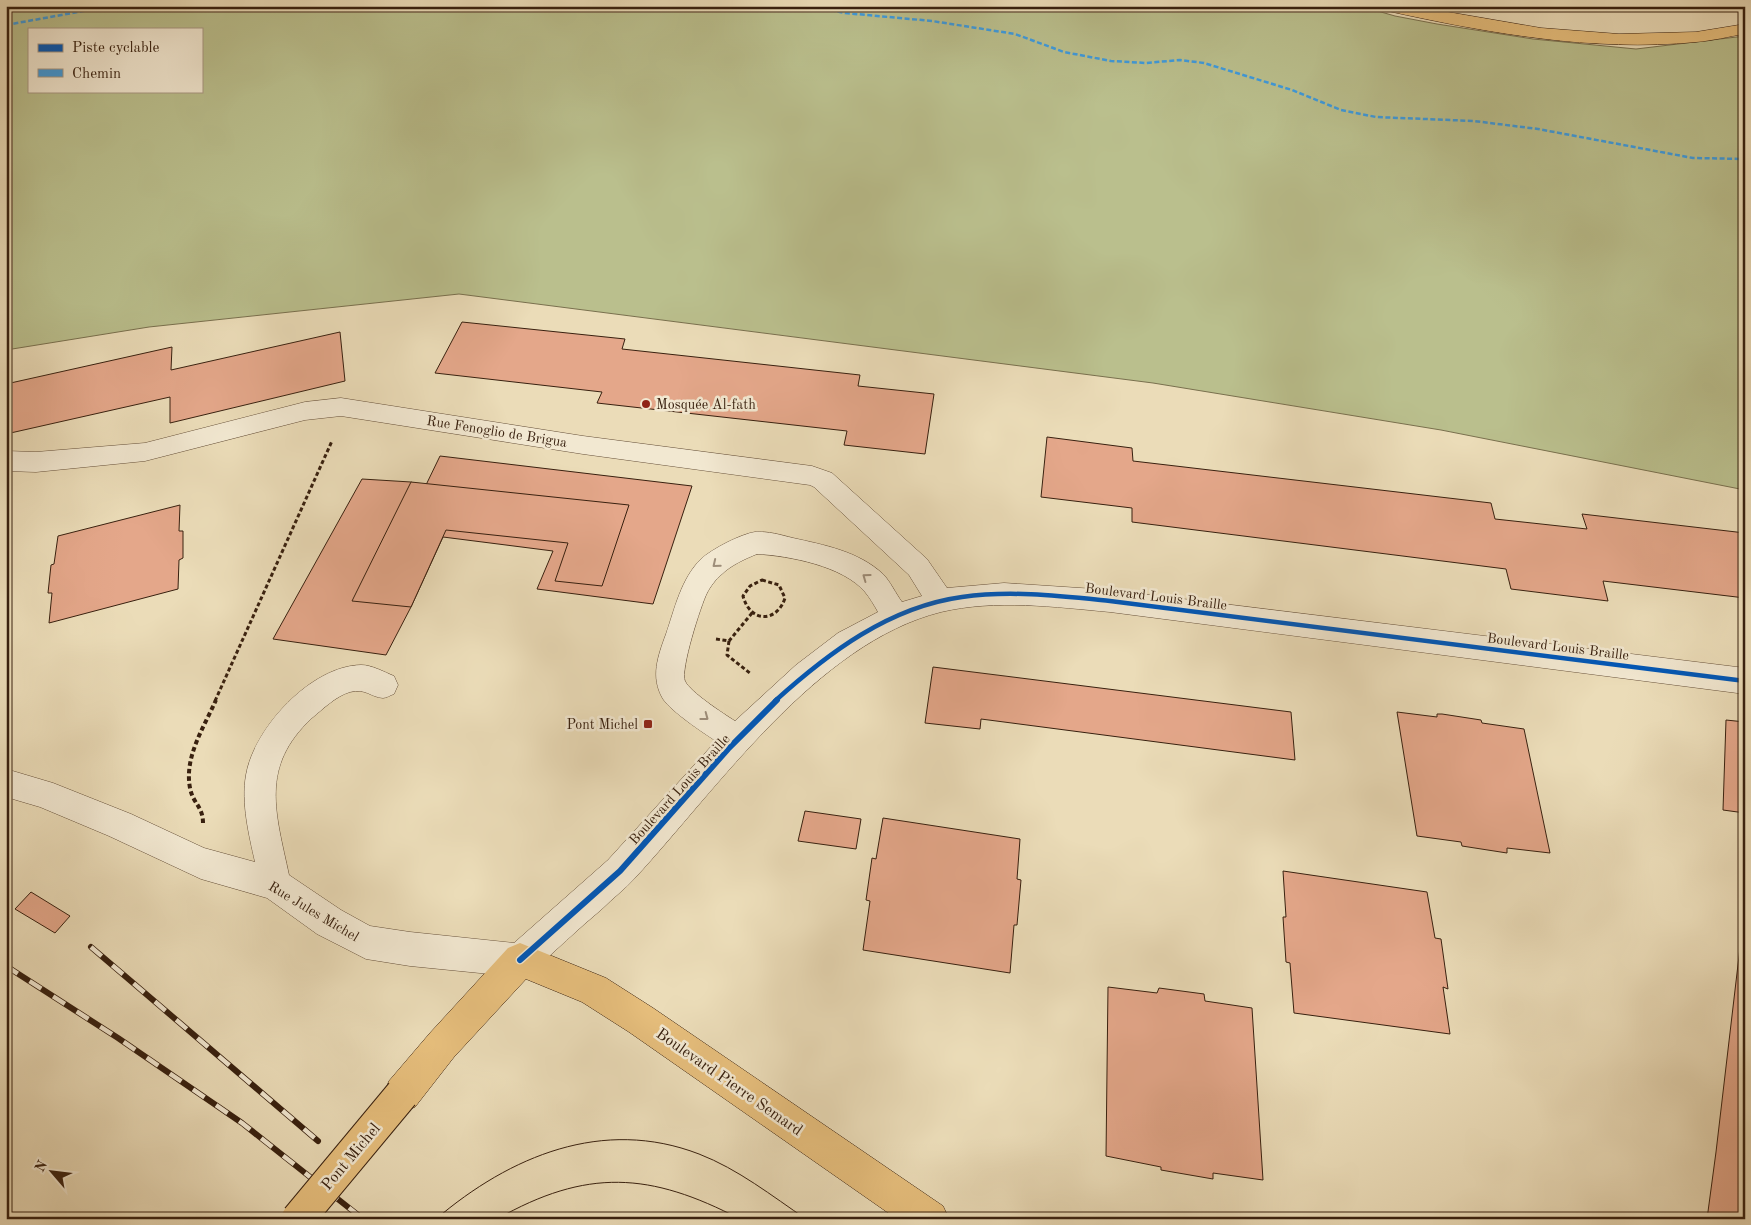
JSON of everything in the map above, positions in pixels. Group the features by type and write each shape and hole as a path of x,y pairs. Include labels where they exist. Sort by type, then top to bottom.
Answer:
{"main road":[{"path":"1388,6 1450,19 1583,38 1697,37 1745,29"},
{"name":"Pont Michel","path":"298,1219 442,1046 520,960"},
{"name":"Boulevard Pierre Semard","path":"520,960 594,990 618,1005 930,1219"}],"street":[{"name":"Rue Fenoglio de Brigua","path":"6,460 36,462 138,453 323,408 361,409 582,445 818,477 918,567 940,601"},
{"path":"738,740 702,715 674,691 669,676 672,657 695,589 711,567 730,554 755,543 773,544 829,557 849,565 874,583 895,616"},
{"name":"Boulevard Louis Braille","path":"520,960 622,868 738,740 782,696 835,651 895,616 940,601 983,594 1034,595 1110,601 1745,681"},
{"path":"275,884 260,790 261,773 274,740 290,720 309,702 329,689 347,681 361,678 384,685"},
{"name":"Rue Jules Michel","path":"6,783 42,793 120,825 201,863 275,884 329,922 366,942 410,949 520,960"}],"path":[{"path":"201,863 203,812 194,802 190,788 189,771 193,751 333,438 361,409"},
{"path":"762,580 776,582 784,592 784,603 776,612 762,616 749,612 743,602 746,589 755,582 762,580"},
{"path":"728,641 727,655 782,696"}],"green space":[{"path":"6,6 1360,6 1395,16 1533,39 1636,49 1745,36 1745,490 1441,430 1153,383 459,294 149,327 6,350"}],"building":[{"path":"462,322 625,339 622,349 860,375 858,386 934,394 925,454 844,445 847,431 597,403 602,392 435,373"},
{"path":"340,332 345,381 170,423 170,397 6,434 6,384 172,347 171,370"},
{"path":"1047,437 1132,448 1133,461 1491,503 1495,519 1587,529 1582,514 1745,533 1745,598 1603,581 1608,601 1511,589 1506,569 1132,522 1132,508 1041,497"},
{"path":"440,456 692,486 653,604 537,589 553,551 443,537 411,607 386,655 273,639 362,479 411,482 425,487"},
{"path":"411,482 629,505 602,586 555,581 568,543 446,530 411,607 352,601"},
{"path":"180,505 179,531 183,531 183,558 179,560 178,589 49,623 52,593 48,593 51,565 54,564 58,536"},
{"path":"933,667 1291,712 1295,760 981,719 980,729 925,723"},
{"path":"1397,712 1437,717 1437,714 1442,714 1481,720 1482,723 1524,729 1550,853 1507,848 1507,853 1462,846 1461,842 1417,836"},
{"path":"1726,720 1745,722 1745,813 1723,810"},
{"path":"805,811 861,819 856,849 798,841"},
{"path":"883,818 1020,839 1017,879 1021,880 1017,925 1014,925 1010,973 863,950 870,901 866,900 872,858 876,859"},
{"path":"1283,871 1427,892 1435,938 1441,939 1448,989 1443,987 1450,1034 1294,1013 1290,963 1286,962 1283,917 1286,917"},
{"path":"31,892 70,916 55,933 15,909"},
{"path":"1745,905 1745,1219 1707,1219 1716,1152"},
{"path":"1108,987 1157,993 1159,988 1204,994 1205,1001 1252,1008 1263,1180 1213,1173 1213,1179 1161,1170 1161,1167 1106,1156"}],"tram line":[{"path":"436,1219 495,1177 526,1161 559,1149 593,1142 628,1140 663,1144 713,1160 754,1184 806,1219"},
{"path":"497,1219 530,1202 560,1191 590,1184 618,1182 647,1185 677,1192 707,1203 740,1219"}],"railway":[{"path":"91,947 318,1141"},
{"path":"6,966 118,1038 242,1123 363,1219"}],"marked path":[{"path":"6,25 111,6"},
{"path":"808,6 845,13 932,21 1015,34 1064,52 1111,61 1146,63 1180,60 1204,63 1292,90 1341,110 1376,117 1474,121 1538,129 1693,158 1745,159"}],"cycle path":[{"path":"520,960 620,871 728,749 766,710 806,674 848,642 893,617 940,601 961,597 1004,594 1046,595 1110,601 1745,681"}],"place":[{"name":"Mosquée Al-fath","path":"646,404"},
{"name":"Pont Michel","path":"648,724"}]}
